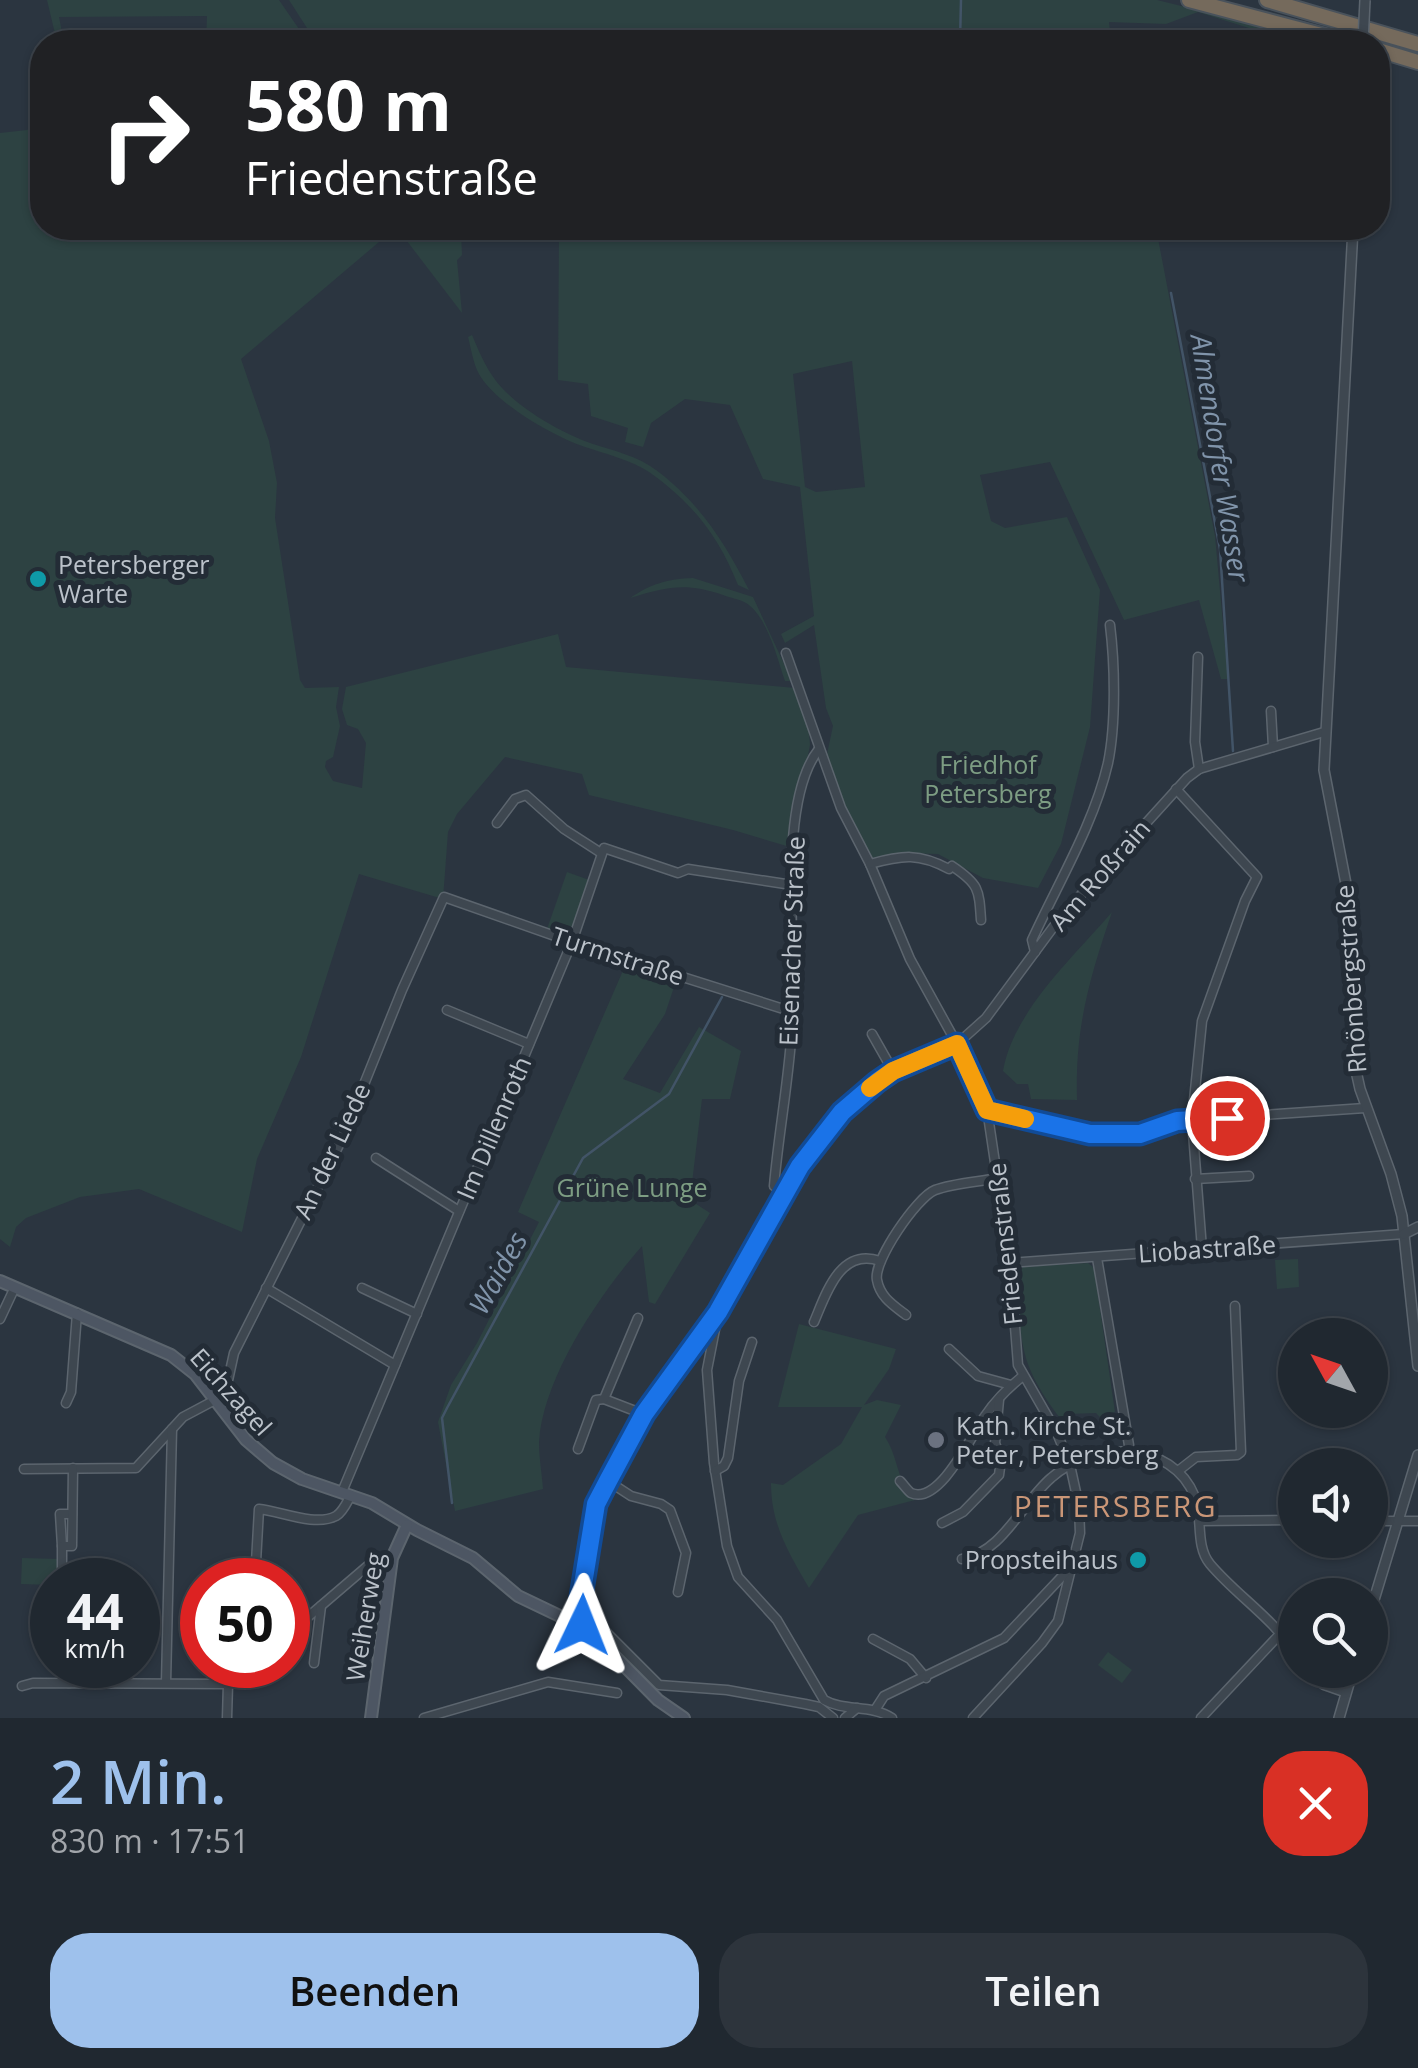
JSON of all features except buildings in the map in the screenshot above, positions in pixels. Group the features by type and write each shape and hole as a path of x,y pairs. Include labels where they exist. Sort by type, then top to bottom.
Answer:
{"highway":[{"path":"1189,0 1303,30"},
{"path":"1267,0 1370,30"},
{"path":"1390,36 1418,44"},
{"path":"1390,54 1418,62"}],"main road":[{"name":"Eichzagel","path":"0,1281 171,1355 190,1369 246,1440 273,1463 302,1479 372,1503 473,1558 526,1601 574,1620 599,1638 666,1707 684,1718"},
{"name":"Weiherweg","path":"371,1718 392,1558 407,1525"}],"street":[{"path":"1363,30 1365,0"},
{"name":"Rhönbergstraße","path":"1352,240 1324,732 1327,794 1352,915 1353,1050 1366,1108 1391,1174 1404,1234 1418,1366"},
{"path":"1035,952 1032,940 1089,818 1107,768 1111,745 1110,625"},
{"name":"Friedenstraße","path":"786,653 841,808 870,864 910,959 957,1044 987,1110 1010,1262 1016,1353 1023,1376 1057,1433 1070,1465 1081,1520 1062,1610 1051,1632 973,1718"},
{"path":"1198,657 1195,742 1199,768"},
{"path":"1271,710 1274,746"},
{"name":"Am Roßrain","path":"957,1044 986,1018 1060,918 1199,768 1324,732"},
{"name":"Eisenacher Straße","path":"784,1192 774,1186 793,1012 794,836 804,772 819,748"},
{"path":"1176,789 1257,877 1202,1021 1192,1120 1202,1250"},
{"path":"497,823 515,799 526,795 564,829 602,853 604,848 678,872 688,868 792,885"},
{"name":"Im Dillenroth","path":"346,1493 395,1365 572,942 602,853"},
{"path":"870,864 926,857 949,869 952,866 979,890 980,920"},
{"name":"Turmstraße","path":"444,897 793,1012"},
{"name":"An der Liede","path":"216,1401 225,1394 234,1353 342,1138 444,897"},
{"path":"447,1010 529,1044"},
{"path":"872,1034 893,1071"},
{"path":"574,1620 581,1601 596,1504 644,1414 718,1312 800,1166 842,1112 893,1071 957,1044"},
{"path":"987,1110 1090,1134 1140,1134 1169,1123 1192,1120 1366,1108"},
{"path":"376,1158 459,1211"},
{"path":"1196,1178 1249,1176"},
{"path":"906,1315 882,1294 876,1276 880,1261 919,1202 935,1190 998,1178"},
{"path":"1404,1234 1418,1228"},
{"name":"Liobastraße","path":"1010,1262 1404,1234"},
{"path":"814,1322 835,1274 850,1262 872,1258 880,1261"},
{"path":"1097,1258 1130,1450"},
{"path":"0,1318 15,1287"},
{"path":"266,1288 395,1365"},
{"path":"362,1288 417,1314"},
{"path":"1178,1471 1196,1457 1242,1452 1235,1306"},
{"path":"718,1312 707,1370 715,1471 727,1546 738,1577 777,1620 821,1698 836,1706 875,1710 892,1718"},
{"path":"66,1403 71,1392 78,1313"},
{"path":"604,1399 638,1318"},
{"path":"715,1471 728,1458 740,1381 752,1342"},
{"path":"949,1349 978,1376 1011,1385"},
{"path":"900,1481 919,1494 936,1484 962,1460 984,1417 1023,1376"},
{"path":"578,1449 596,1400 604,1399 644,1414"},
{"path":"942,1523 963,1512 999,1475 1001,1460 995,1443 999,1400"},
{"path":"24,1469 136,1468 189,1412 216,1401"},
{"path":"166,1683 172,1428"},
{"path":"962,1559 985,1552 1051,1477 1098,1455 1130,1450 1154,1456 1178,1471 1192,1491 1208,1562 1278,1630"},
{"path":"1380,1578 1418,1455"},
{"path":"62,1558 62,1546 72,1546 74,1468"},
{"path":"608,1481 630,1496 670,1510 686,1554 678,1592"},
{"path":"256,1558 259,1510 330,1517 340,1512 346,1493"},
{"path":"1200,1521 1278,1520"},
{"path":"1388,1521 1418,1521"},
{"path":"310,1615 371,1564 382,1557 392,1558"},
{"path":"875,1710 884,1696 1004,1638 1072,1564"},
{"path":"581,1601 593,1607 606,1632 659,1685 727,1690 805,1704 832,1718"},
{"path":"314,1663 321,1606"},
{"path":"1201,1718 1278,1636"},
{"path":"874,1639 910,1659 926,1678"},
{"path":"424,1718 548,1682 617,1693"},
{"path":"22,1686 30,1683"},
{"path":"160,1683 180,1683"},
{"path":"227,1718 228,1688"},
{"path":"1331,1688 1344,1692"},
{"path":"1339,1718 1345,1688"},
{"path":"845,1718 857,1708"}],"green space":[{"path":"47,0 279,0 300,30 206,30 207,16 59,17 62,30 54,30"},
{"path":"289,0 1157,0 1278,30 1256,30 1198,12 1166,24 1109,22 1110,30 308,30"},
{"path":"30,128 30,240 381,240 241,359 269,441 277,483 275,518 300,680 305,688 339,687 336,707 340,726 333,757 325,767 333,781 362,788 366,743 358,729 347,725 342,709 346,687 558,634 566,667 795,688 809,732 810,745 790,847 589,795 582,774 505,757 457,814 448,832 443,899 359,874 301,1057 257,1159 242,1232 139,1189 80,1197 26,1218 16,1227 10,1247 0,1239 0,133"},
{"path":"406,240 461,240 462,255 457,260 462,313"},
{"name":"Friedhof Petersberg","path":"559,240 1158,240 1215,536 1228,679 1221,679 1199,600 1124,620 1050,462 980,475 991,521 1005,528 1067,517 1100,590 1090,727 1061,844 1038,888 983,878 938,854 899,853 871,860 844,807 826,759 833,726 826,708 814,625 785,643 781,634 814,616 800,487 763,479 730,405 685,399 651,423 643,447 625,442 628,428 591,416 588,384 558,380","holes":["852,361 865,487 816,492 805,487 793,374"]},
{"path":"472,335 493,376 522,405 569,434 642,461 671,482 710,524 749,590 738,585 703,522 665,484 634,464 558,435 526,418 498,396 477,370 468,337"},
{"path":"693,578 753,597 792,681 785,681 766,628 754,609 744,602 687,587 630,598 660,583"},
{"path":"567,872 592,881 572,937 547,929"},
{"path":"1112,912 1085,1004 1078,1049 1077,1100 1031,1099 1028,1084 1017,1084 1003,1071 1009,1049 1047,986"},
{"name":"Grüne Lunge","path":"625,966 676,981 665,1014 623,1079 660,1093 699,1027 741,1051 730,1099 702,1099 690,1200 710,1213 655,1304 649,1302 642,1246 576,1338 543,1417 539,1442 543,1489 455,1511 438,1422 451,1385 539,1222 518,1212"},
{"path":"1298,1259 1299,1287 1277,1289 1275,1260"},
{"path":"1088,1263 1094,1268 1115,1412 1102,1419 1096,1413 1060,1418 1036,1381 1024,1350 1018,1273 1023,1267"},
{"path":"799,1324 896,1349 889,1369 864,1405 877,1400 901,1405 885,1437 904,1485 915,1500 858,1515 809,1588 778,1525 771,1483 783,1485 841,1444 862,1407 778,1407"},
{"path":"22,1558 30,1558 30,1584 21,1584"},
{"path":"1108,1652 1132,1670 1122,1683 1098,1665"}],"waterway":[{"path":"960,30 961,0"},
{"name":"Almendorfer Wasser","path":"1171,293 1220,549 1233,751"},
{"name":"Waides","path":"452,1503 442,1418 447,1408 583,1158 669,1094 722,997"}],"slow traffic":[{"path":"870,1088 893,1071 957,1044 987,1110 1025,1119"}],"place":[{"name":"Petersberger Warte","path":"38,579"},
{"name":"Kath. Kirche St. Peter, Petersberg","path":"936,1440"},
{"name":"Propsteihaus","path":"1138,1560"}],"district":[{"name":"PETERSBERG","path":"1116,1507"}],"route":[{"path":"582,1625 574,1620 596,1504 644,1414 718,1312 800,1166 842,1112 877,1082 893,1071 957,1044 987,1110 1090,1134 1140,1134 1177,1121 1227,1118"}]}
